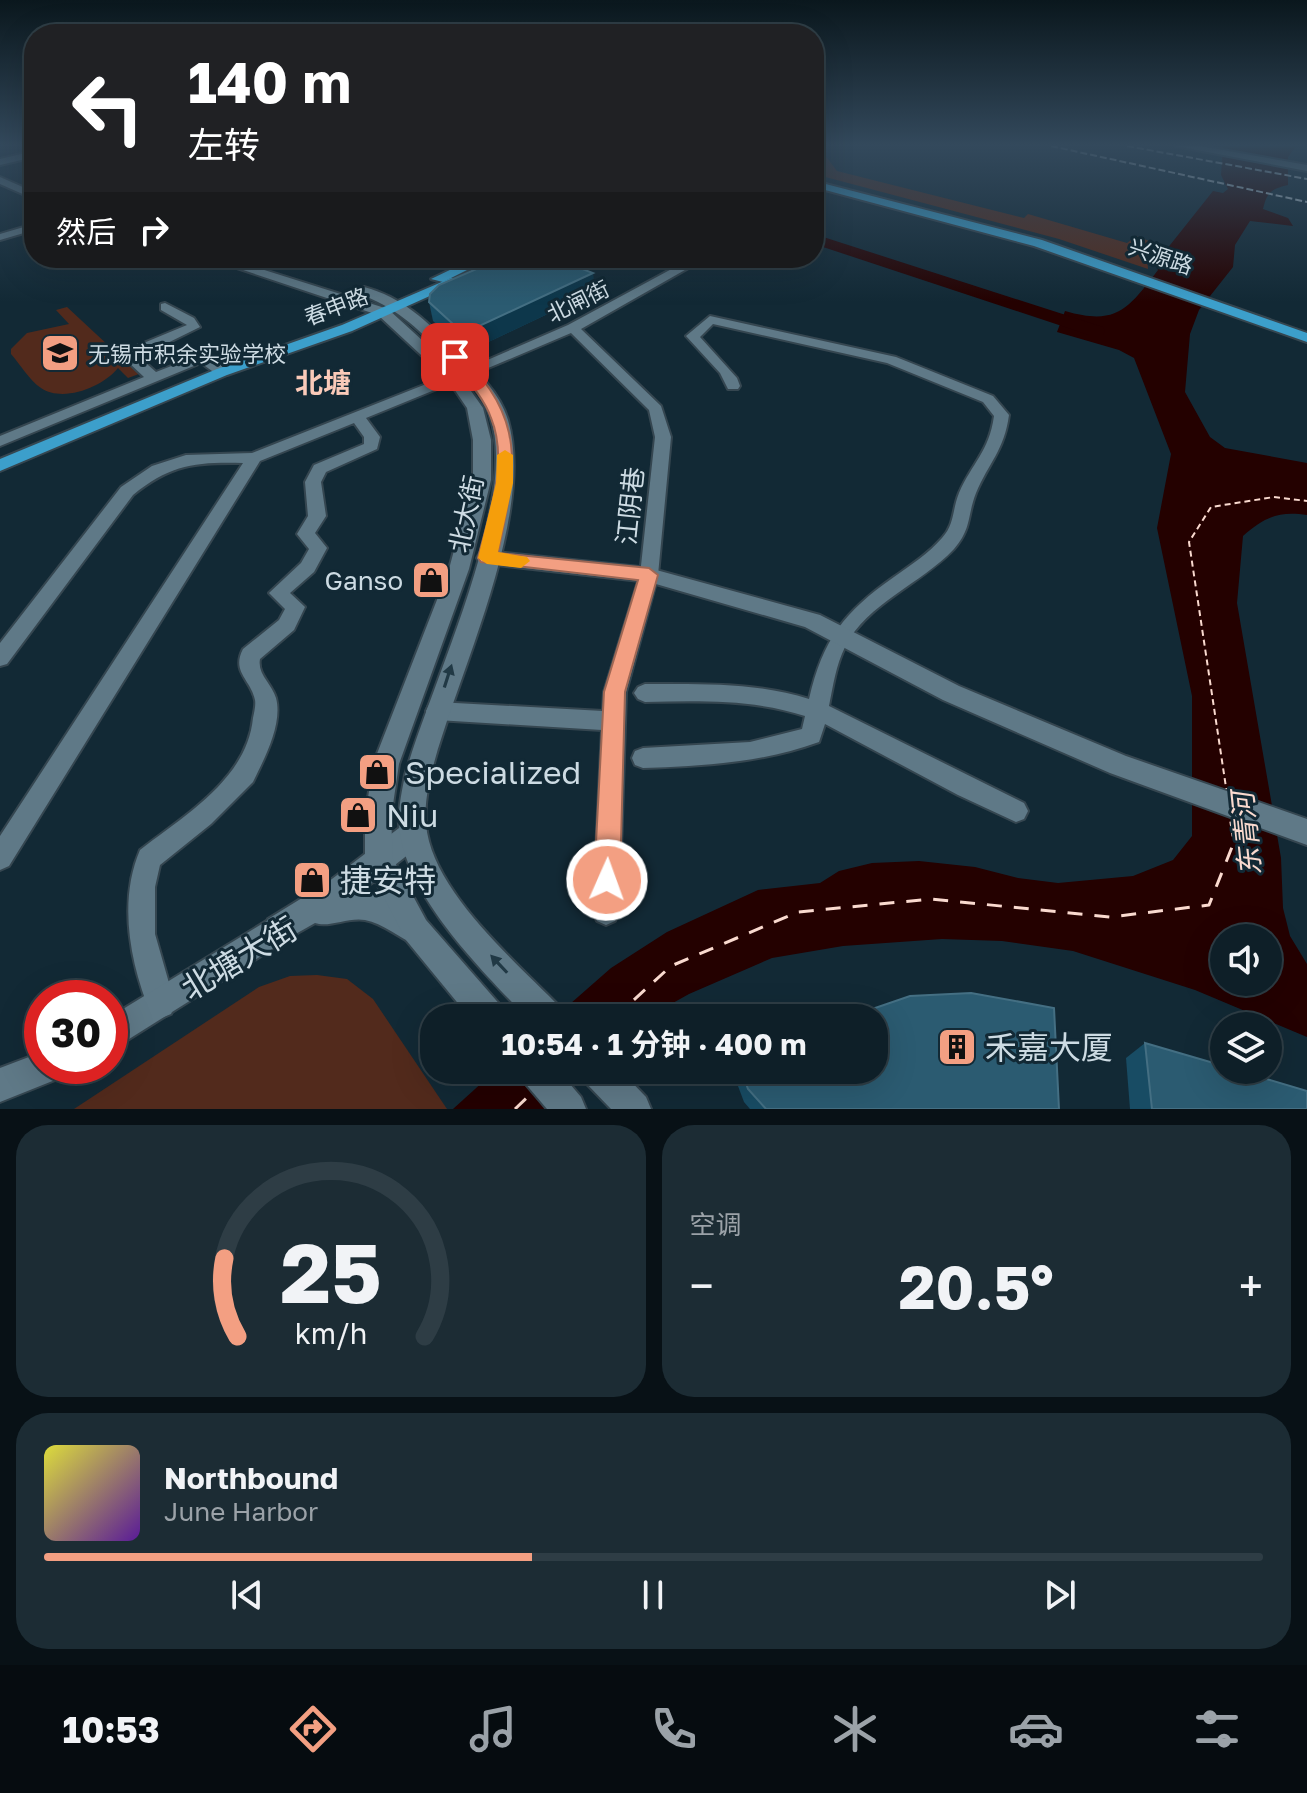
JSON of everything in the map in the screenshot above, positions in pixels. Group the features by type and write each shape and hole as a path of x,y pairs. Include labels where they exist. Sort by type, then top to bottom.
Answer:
{"main road":[{"name":"兴源路","path":"869,198 983,227 1242,311"},
{"path":"249,268 387,306"},
{"name":"北大街","path":"282,268 387,306 461,374 499,417 505,444 504,483 487,558 416,780 413,834 448,909 536,1004"},
{"name":"春申路","path":"0,466 475,268"},
{"name":"春申路","path":"0,456 217,368 387,306"},
{"path":"1242,311 1307,327"},
{"path":"1242,311 1307,338"},
{"name":"北大街","path":"416,930 379,861 378,818 386,764 459,569 482,480 482,440 475,408 461,374"},
{"path":"487,558 649,575 812,621 951,693 1119,765 1307,832"},
{"path":"278,929 379,861 413,834"},
{"name":"北塘大街","path":"128,1024 278,929 345,902 374,905 416,930"},
{"path":"416,930 479,1004"},
{"path":"0,1085 24,1076"},
{"path":"548,1084 569,1109"},
{"path":"610,1084 634,1109"}],"street":[{"path":"0,237 24,230"},
{"name":"北闸街","path":"254,458 573,328 682,268"},
{"path":"154,378 131,357 139,350 194,327 190,321 165,307"},
{"path":"643,758 694,756 787,745 811,735 827,670 841,636 884,590 959,532 967,493 992,459 1002,415 988,399 891,360 710,320 693,336 700,348 729,372 733,386"},
{"name":"江阴巷","path":"573,328 656,409 663,437 649,575 615,692 606,912"},
{"path":"0,441 202,358 217,368"},
{"path":"161,1004 142,934 142,887 149,858 203,816 245,775 263,733 266,700 248,667 250,655 287,625 295,607 278,593 308,567 318,548 306,534 317,516 313,482 320,469 372,446 372,437 358,417"},
{"path":"0,658 127,491 142,478 177,459 254,458"},
{"path":"0,858 254,458"},
{"path":"645,693 759,697 818,711 862,731 985,799 1016,811"},
{"path":"437,711 612,721"}],"shaded area":[{"path":"904,198 943,198 1024,218 1028,214 1127,243 1136,236 1157,244 1147,256 1148,269 1059,239"},
{"path":"67,307 139,374 128,378 118,368 93,387 71,393 50,392 37,385 11,354 11,349 27,333 69,324 56,310"},
{"path":"317,975 347,979 373,999 420,1069 420,1084 430,1084 447,1109 74,1109 112,1084 128,1084 128,1073 259,987 290,976"}],"water":[{"name":"东青河","path":"1208,198 1267,198 1263,209 1288,218 1293,226 1250,221 1235,245 1233,267 1199,310 1190,334 1185,392 1210,437 1225,448 1307,463 1307,515 1272,517 1243,536 1237,603 1281,858 1283,908 1290,936 1307,964 1307,1037 1282,1027 1282,1012 1247,1012 1195,990 1073,951 1002,941 942,939 843,946 772,958 671,1004 570,1004 611,968 667,932 758,890 820,883 839,871 872,863 919,861 975,867 1018,878 1058,883 1133,876 1173,860 1192,836 1192,696 1157,528 1171,454 1134,358 1119,350 1057,332 1065,311 1097,316 1120,311 1158,270 1155,264"},
{"path":"481,1084 568,1084 544,1109 453,1109"}],"building":[{"path":"479,268 580,268 593,273 475,328 453,324 429,302 430,294 439,285"},
{"name":"禾嘉大厦","path":"971,993 1054,1008 1059,1109 766,1109 748,1089 746,1084 888,1084 887,1004 910,996"},
{"path":"1145,1043 1210,1062 1210,1084 1282,1084 1307,1091 1307,1109 1152,1109"}],"waterway":[{"path":"824,242 1096,331"}],"ferry route":[{"path":"1227,794 1189,542 1211,507 1274,497 1307,501"},
{"path":"629,1004 671,966 798,912 931,899 1110,917 1209,905 1234,842 1230,816"},
{"path":"515,1109 534,1091"}],"railway":[{"path":"1288,198 1307,202"}],"slow traffic":[{"path":"505,455 504,483 487,558 521,561"}],"place":[{"name":"无锡市积余实验学校","path":"60,353"},
{"name":"Ganso","path":"431,580"},
{"name":"Specialized","path":"377,772"},
{"name":"Niu","path":"358,815"},
{"name":"捷安特","path":"312,880"},
{"name":"禾嘉大厦","path":"957,1047"}],"district":[{"name":"北塘","path":"323,382"}],"route":[{"path":"455,357 469,371 499,417 505,444 504,483 487,558 649,575 615,692 607,880"}]}
